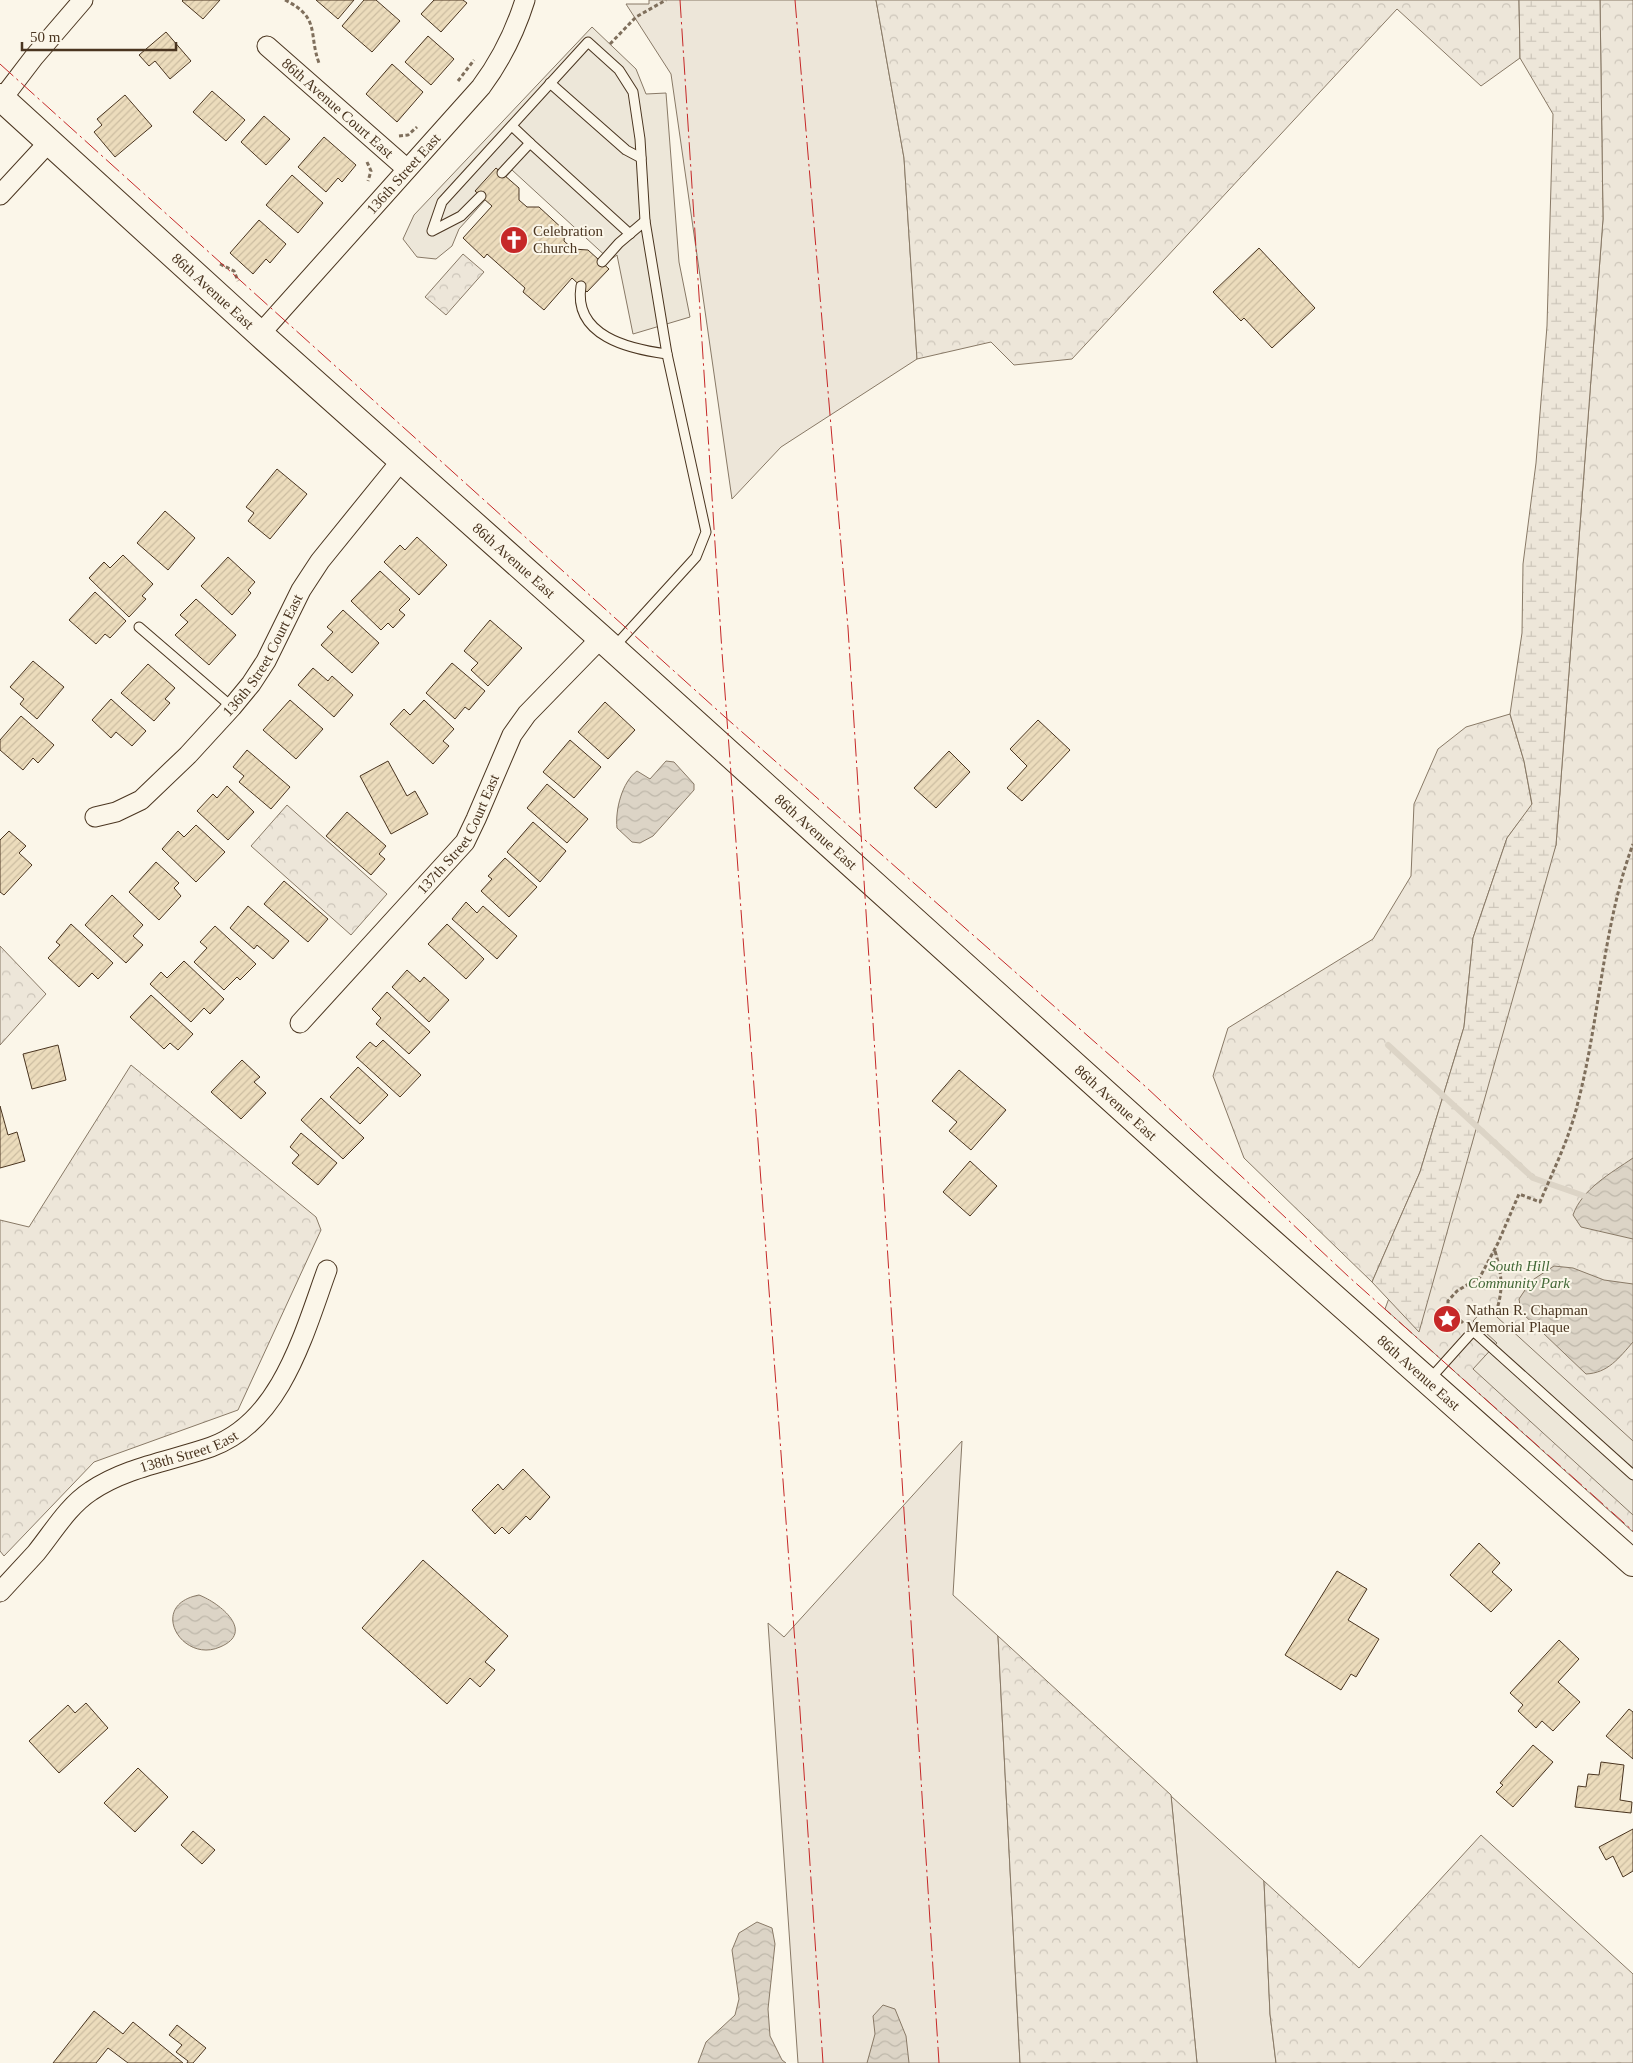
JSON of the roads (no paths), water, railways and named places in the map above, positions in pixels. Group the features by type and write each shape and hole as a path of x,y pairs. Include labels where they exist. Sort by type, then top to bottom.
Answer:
{"street":[{"path":"1,98 83,0"},
{"name":"136th Street East","path":"260,334 481,87 497,66 517,25 525,0"},
{"name":"86th Avenue Court East","path":"267,46 407,169"},
{"name":"86th Avenue East","path":"1,98 260,334 607,643 1206,1184 1633,1563"},
{"path":"0,195 49,142"},
{"name":"136th Street Court East","path":"94,817 116,812 141,800 188,755 232,708 266,661 301,590 320,561 401,461"},
{"name":"137th Street Court East","path":"300,1023 465,842 500,759 512,735 527,714 607,643"},
{"name":"138th Street East","path":"0,1592 36,1553 71,1508 88,1492 106,1481 129,1472 224,1442 248,1426 278,1387 297,1352 327,1270"}],"lane":[{"path":"482,196 461,216 432,231 442,202 588,42 618,70 633,92 641,158 645,221 667,354 706,532 696,557 607,643"},
{"path":"550,83 626,150 641,158"},
{"path":"512,126 630,234"},
{"path":"502,173 530,143"},
{"path":"602,262 645,221"},
{"path":"581,286 582,311 592,326 608,338 625,346 667,354"},
{"path":"139,627 232,708"},
{"path":"1428,1381 1473,1331 1633,1475"}],"water":[{"path":"666,761 674,762 694,784 694,790 653,836 640,843 632,842 617,828 618,805 624,789 627,782 637,771 650,779"},
{"path":"1633,1158 1633,1239 1581,1227 1573,1215 1583,1197 1598,1182"},
{"path":"1554,1266 1573,1268 1604,1280 1633,1284 1633,1342 1612,1364 1601,1371 1586,1374 1521,1312 1519,1299 1531,1281"},
{"path":"199,1595 216,1604 231,1618 235,1626 235,1634 230,1641 220,1647 206,1650 193,1647 183,1641 176,1631 173,1620 175,1610 183,1601"},
{"path":"757,1922 772,1928 775,1944 768,2009 770,2036 782,2060 786,2063 698,2063 706,2042 735,2015 739,1999 732,1950 739,1933"},
{"path":"883,2005 895,2009 906,2036 909,2063 867,2063 875,2034 873,2016"}],"waterway":[{"path":"1388,1045 1533,1178 1593,1199"}],"place":[{"name":"Celebration Church","path":"514,240"},
{"name":"Nathan R. Chapman Memorial Plaque","path":"1447,1319"}],"park label":[{"name":"South Hill Community Park","path":"1519,1274"}]}
